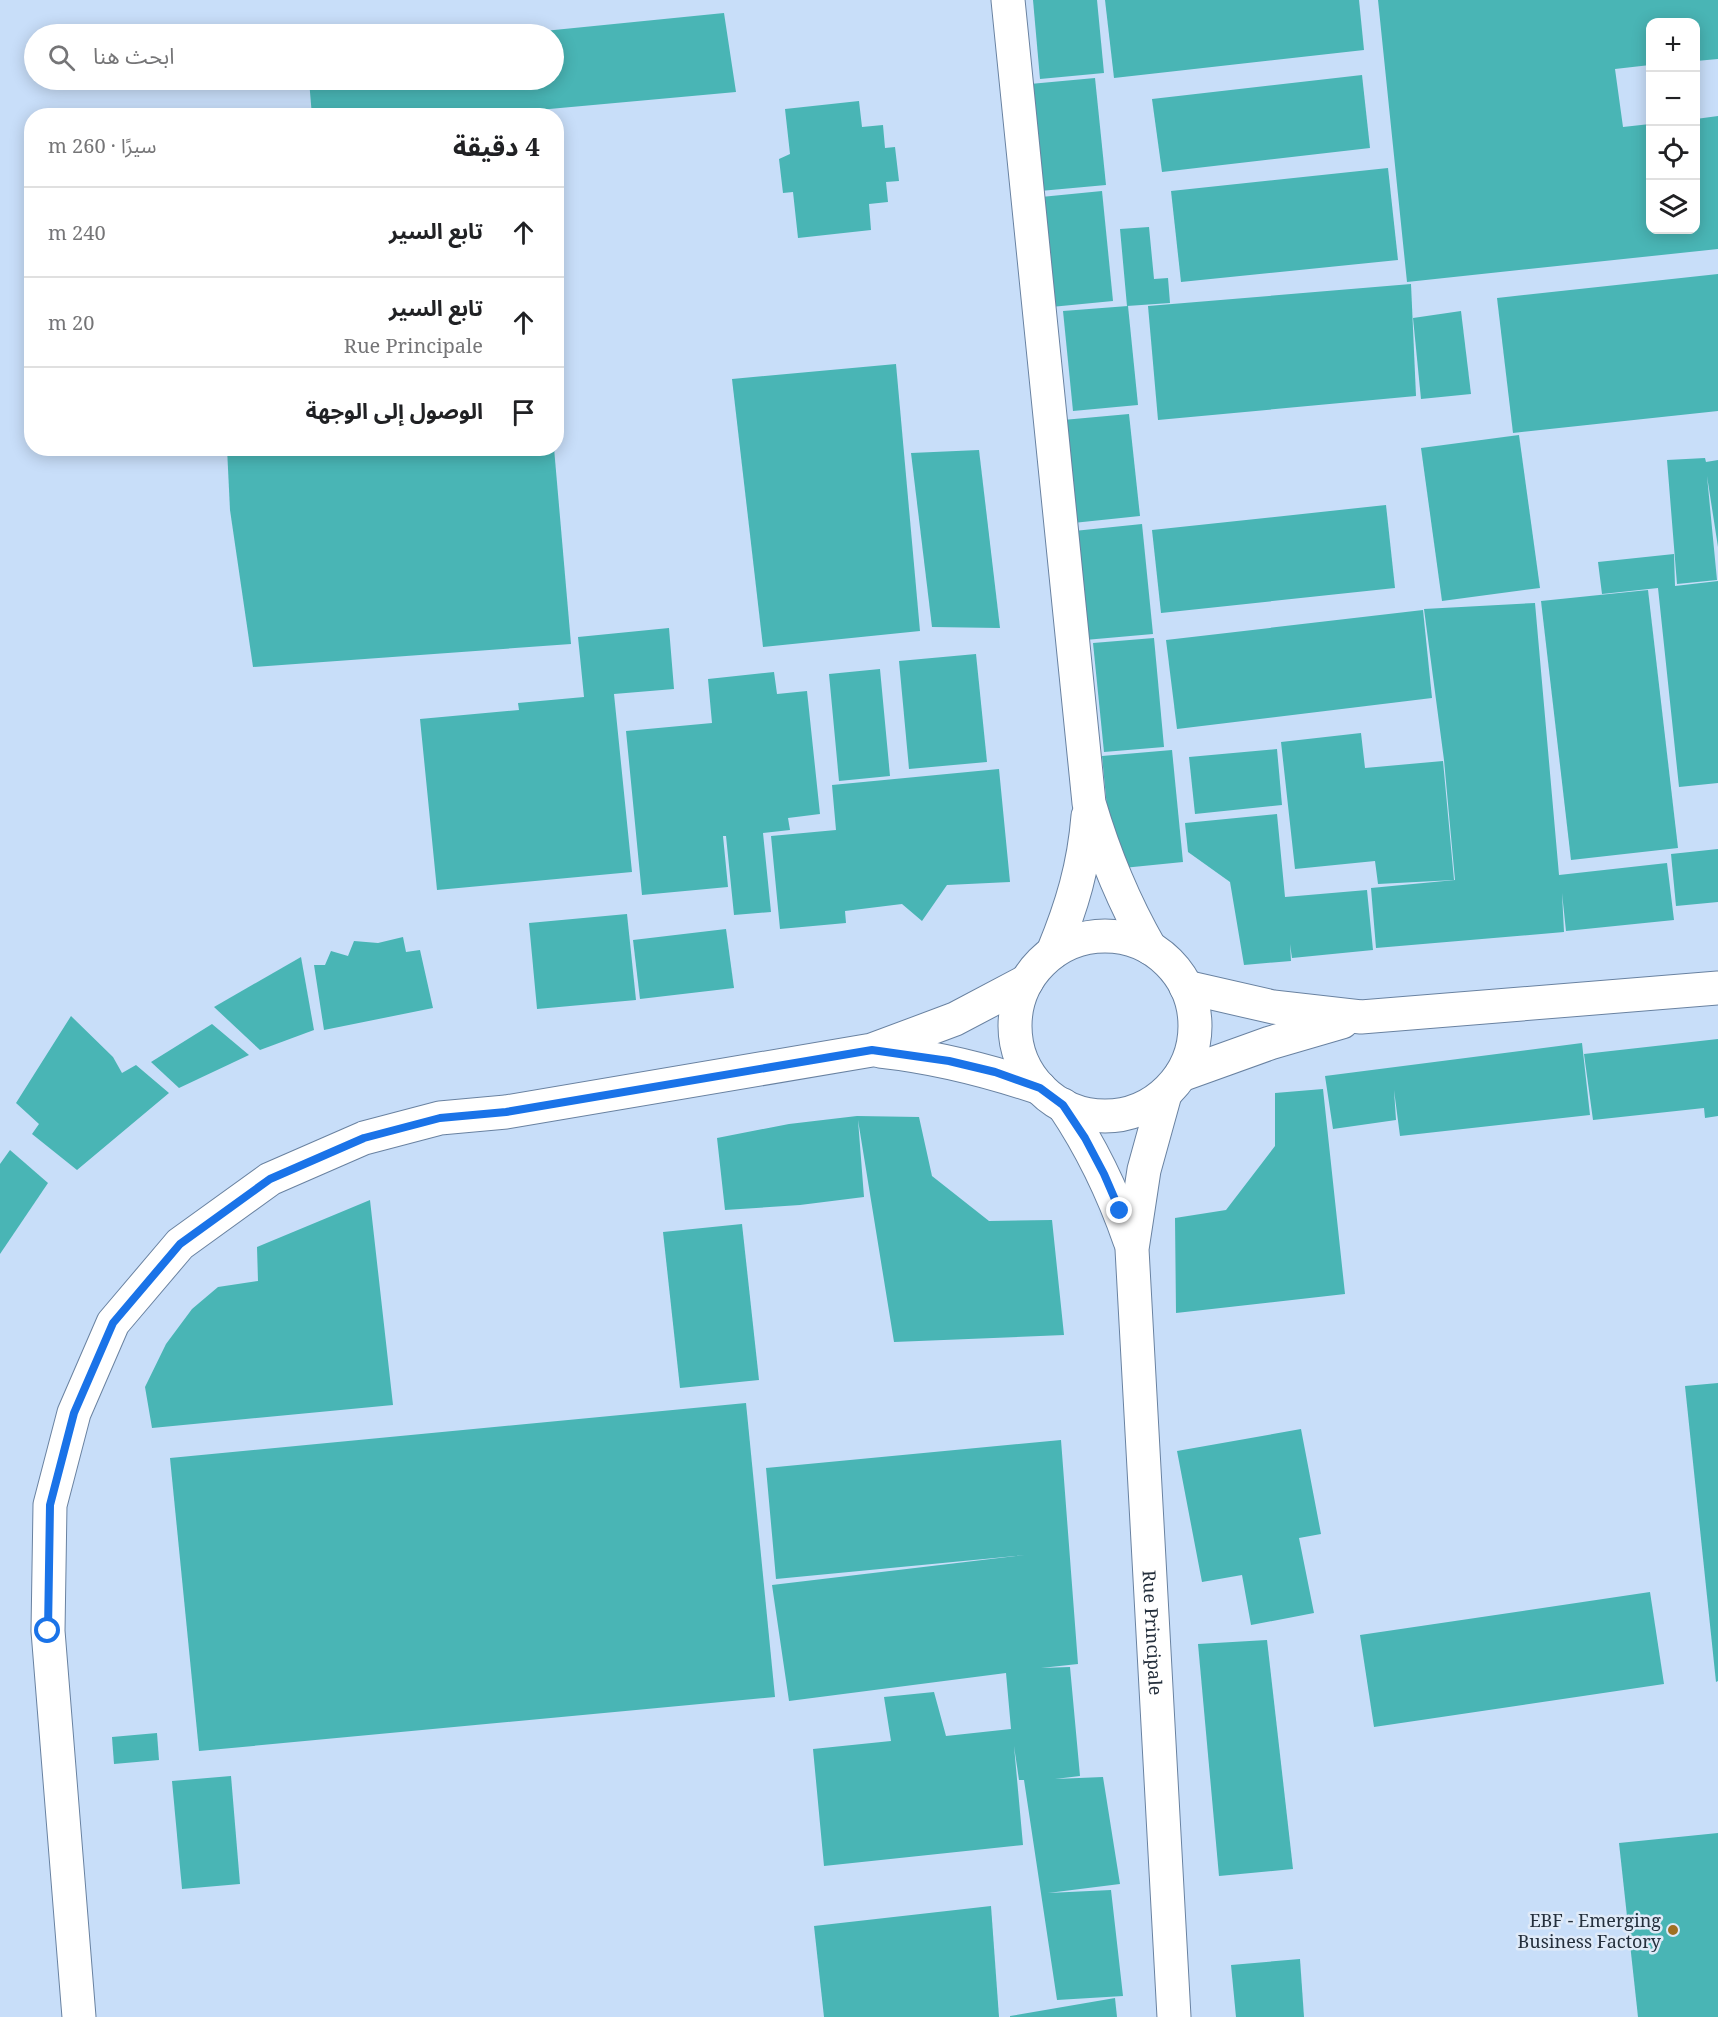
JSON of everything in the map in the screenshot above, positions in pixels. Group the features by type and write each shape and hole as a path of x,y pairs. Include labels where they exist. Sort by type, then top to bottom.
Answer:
{"street":[{"path":"1008,0 1089,802 1114,878 1150,948"},
{"path":"1053,952 1080,880 1089,802"},
{"path":"1052,1097 1023,1064 1015,1037 1016,1008 1027,981 1038,965 1053,952 1075,940 1101,936 1126,938 1150,948 1171,964 1186,987 1193,1008 1195,1031 1191,1054 1173,1085"},
{"path":"78,2017 48,1631 50,1505 74,1413 113,1323 180,1244 270,1179 364,1138 440,1118 506,1112 872,1050 955,1019 1027,981"},
{"path":"1186,987 1273,1007 1361,1017 1718,988"},
{"path":"872,1050 949,1061 995,1072 1089,1114 1116,1115 1142,1108 1173,1085 1270,1043 1361,1017"},
{"name":"Rue Principale","path":"1173,1085 1144,1170 1132,1249 1174,2017"},
{"name":"Rue Principale","path":"1052,1097 1085,1138 1104,1174 1120,1211 1132,1249"}],"building":[{"path":"1033,0 1097,0 1104,73 1040,79"},
{"path":"1105,0 1359,0 1364,50 1114,78"},
{"path":"1378,0 1718,0 1718,59 1700,61 1700,18 1646,18 1646,65 1615,69 1623,127 1646,124 1646,234 1700,234 1700,118 1718,116 1718,249 1407,282"},
{"path":"724,13 736,92 561,108 311,108 310,90 564,90 564,29"},
{"path":"1362,75 1370,148 1162,172 1152,99"},
{"path":"1095,78 1106,185 1040,191 1030,84"},
{"path":"859,101 862,127 883,125 885,148 895,147 899,181 886,182 888,202 869,204 871,230 798,238 793,192 783,193 779,159 790,154 785,109"},
{"path":"1388,168 1398,260 1181,282 1171,191"},
{"path":"1102,191 1113,301 1051,307 1041,197"},
{"path":"1149,227 1154,279 1168,278 1170,303 1127,306 1120,229"},
{"path":"1718,274 1718,411 1513,433 1497,298"},
{"path":"1411,284 1416,396 1158,420 1148,306"},
{"path":"1128,306 1138,405 1073,411 1063,311"},
{"path":"1461,311 1471,394 1421,399 1413,318"},
{"path":"896,364 920,631 763,647 732,379"},
{"path":"1129,414 1140,516 1073,523 1063,420"},
{"path":"1519,435 1540,588 1442,601 1421,448"},
{"path":"979,450 1000,628 932,627 911,453"},
{"path":"227,456 555,456 571,644 253,667 230,510"},
{"path":"1705,458 1706,462 1718,460 1718,547 1707,476 1717,580 1677,584 1667,460"},
{"path":"1386,505 1395,588 1161,613 1152,530"},
{"path":"1142,524 1153,634 1085,640 1074,531"},
{"path":"1674,554 1675,586 1718,581 1718,783 1679,787 1658,588 1602,594 1598,562"},
{"path":"1648,590 1678,848 1571,860 1541,601"},
{"path":"1535,603 1559,875 1667,863 1674,920 1566,931 1562,893 1564,932 1376,948 1371,888 1455,880 1444,760 1424,609"},
{"path":"1423,610 1432,698 1177,729 1166,640"},
{"path":"669,628 674,689 614,694 632,872 437,890 420,719 519,710 518,703 584,697 578,637"},
{"path":"1154,638 1164,747 1104,752 1093,643"},
{"path":"976,654 987,762 909,769 899,661"},
{"path":"880,669 890,776 839,781 829,674"},
{"path":"774,672 777,694 807,691 820,814 788,818 790,830 763,833 771,912 734,915 726,836 723,836 728,887 642,895 626,731 712,723 708,679"},
{"path":"1361,733 1365,768 1443,761 1454,880 1378,884 1375,861 1295,869 1281,742"},
{"path":"1277,749 1282,805 1195,814 1189,757"},
{"path":"1172,750 1183,862 1113,869 1102,756"},
{"path":"999,769 1010,882 947,885 922,921 902,904 845,911 846,923 780,929 771,836 836,830 832,785"},
{"path":"1277,814 1285,897 1367,890 1373,950 1292,958 1290,944 1291,961 1244,965 1230,882 1188,852 1185,823"},
{"path":"1718,849 1718,902 1676,906 1671,854"},
{"path":"627,914 636,1000 537,1009 529,923"},
{"path":"726,929 734,988 640,999 633,940"},
{"path":"403,937 406,952 420,950 433,1008 324,1030 314,965 325,965 331,951 348,956 354,941 378,943"},
{"path":"301,957 314,1030 260,1050 214,1007"},
{"path":"71,1016 113,1057 122,1073 136,1065 169,1093 77,1170 32,1134 39,1124 16,1103"},
{"path":"212,1024 249,1055 179,1088 151,1062"},
{"path":"1718,1039 1718,1116 1705,1118 1704,1108 1593,1120 1584,1054"},
{"path":"1582,1043 1590,1115 1400,1136 1394,1090 1396,1120 1333,1129 1325,1076"},
{"path":"1323,1089 1345,1294 1176,1313 1175,1218 1226,1210 1275,1146 1275,1093"},
{"path":"857,1116 919,1117 932,1176 989,1221 1052,1220 1064,1335 894,1342 858,1120 864,1197 800,1205 725,1210 717,1138 789,1124"},
{"path":"10,1150 48,1183 0,1254 0,1164"},
{"path":"370,1200 393,1405 152,1428 145,1387 166,1344 192,1309 218,1287 258,1281 257,1247"},
{"path":"742,1224 759,1380 680,1388 663,1232"},
{"path":"1718,1383 1718,1681 1716,1682 1685,1386"},
{"path":"746,1403 775,1697 199,1751 170,1458"},
{"path":"1301,1429 1321,1534 1299,1538 1314,1613 1251,1625 1242,1575 1202,1582 1177,1451"},
{"path":"1061,1440 1078,1664 1041,1668 1070,1667 1080,1776 1055,1779 1103,1777 1120,1884 1048,1893 1111,1890 1123,1996 1057,2000 1024,1780 1019,1780 1014,1746 1023,1845 824,1866 813,1749 891,1741 884,1697 934,1692 946,1736 1011,1729 1006,1673 789,1701 772,1585 1025,1555 776,1579 766,1468"},
{"path":"1650,1592 1664,1684 1374,1727 1360,1635"},
{"path":"1267,1640 1293,1869 1219,1876 1198,1644"},
{"path":"157,1733 159,1760 114,1764 112,1737"},
{"path":"231,1776 240,1884 182,1889 172,1781"},
{"name":"EBF - Emerging Business Factory","path":"1718,1833 1718,2017 1638,2017 1619,1843"},
{"path":"991,1906 999,2017 824,2017 814,1926"},
{"path":"1300,1959 1304,2017 1236,2017 1231,1965"},
{"path":"1115,1998 1117,2017 1010,2017 1010,2016"}],"place":[{"name":"EBF - Emerging Business Factory","path":"1673,1930"}],"route":[{"path":"48,1631 50,1505 74,1413 113,1323 180,1244 270,1179 364,1138 440,1118 506,1112 872,1050 949,1061 995,1072 1040,1088 1063,1105 1085,1138 1120,1211"}]}
